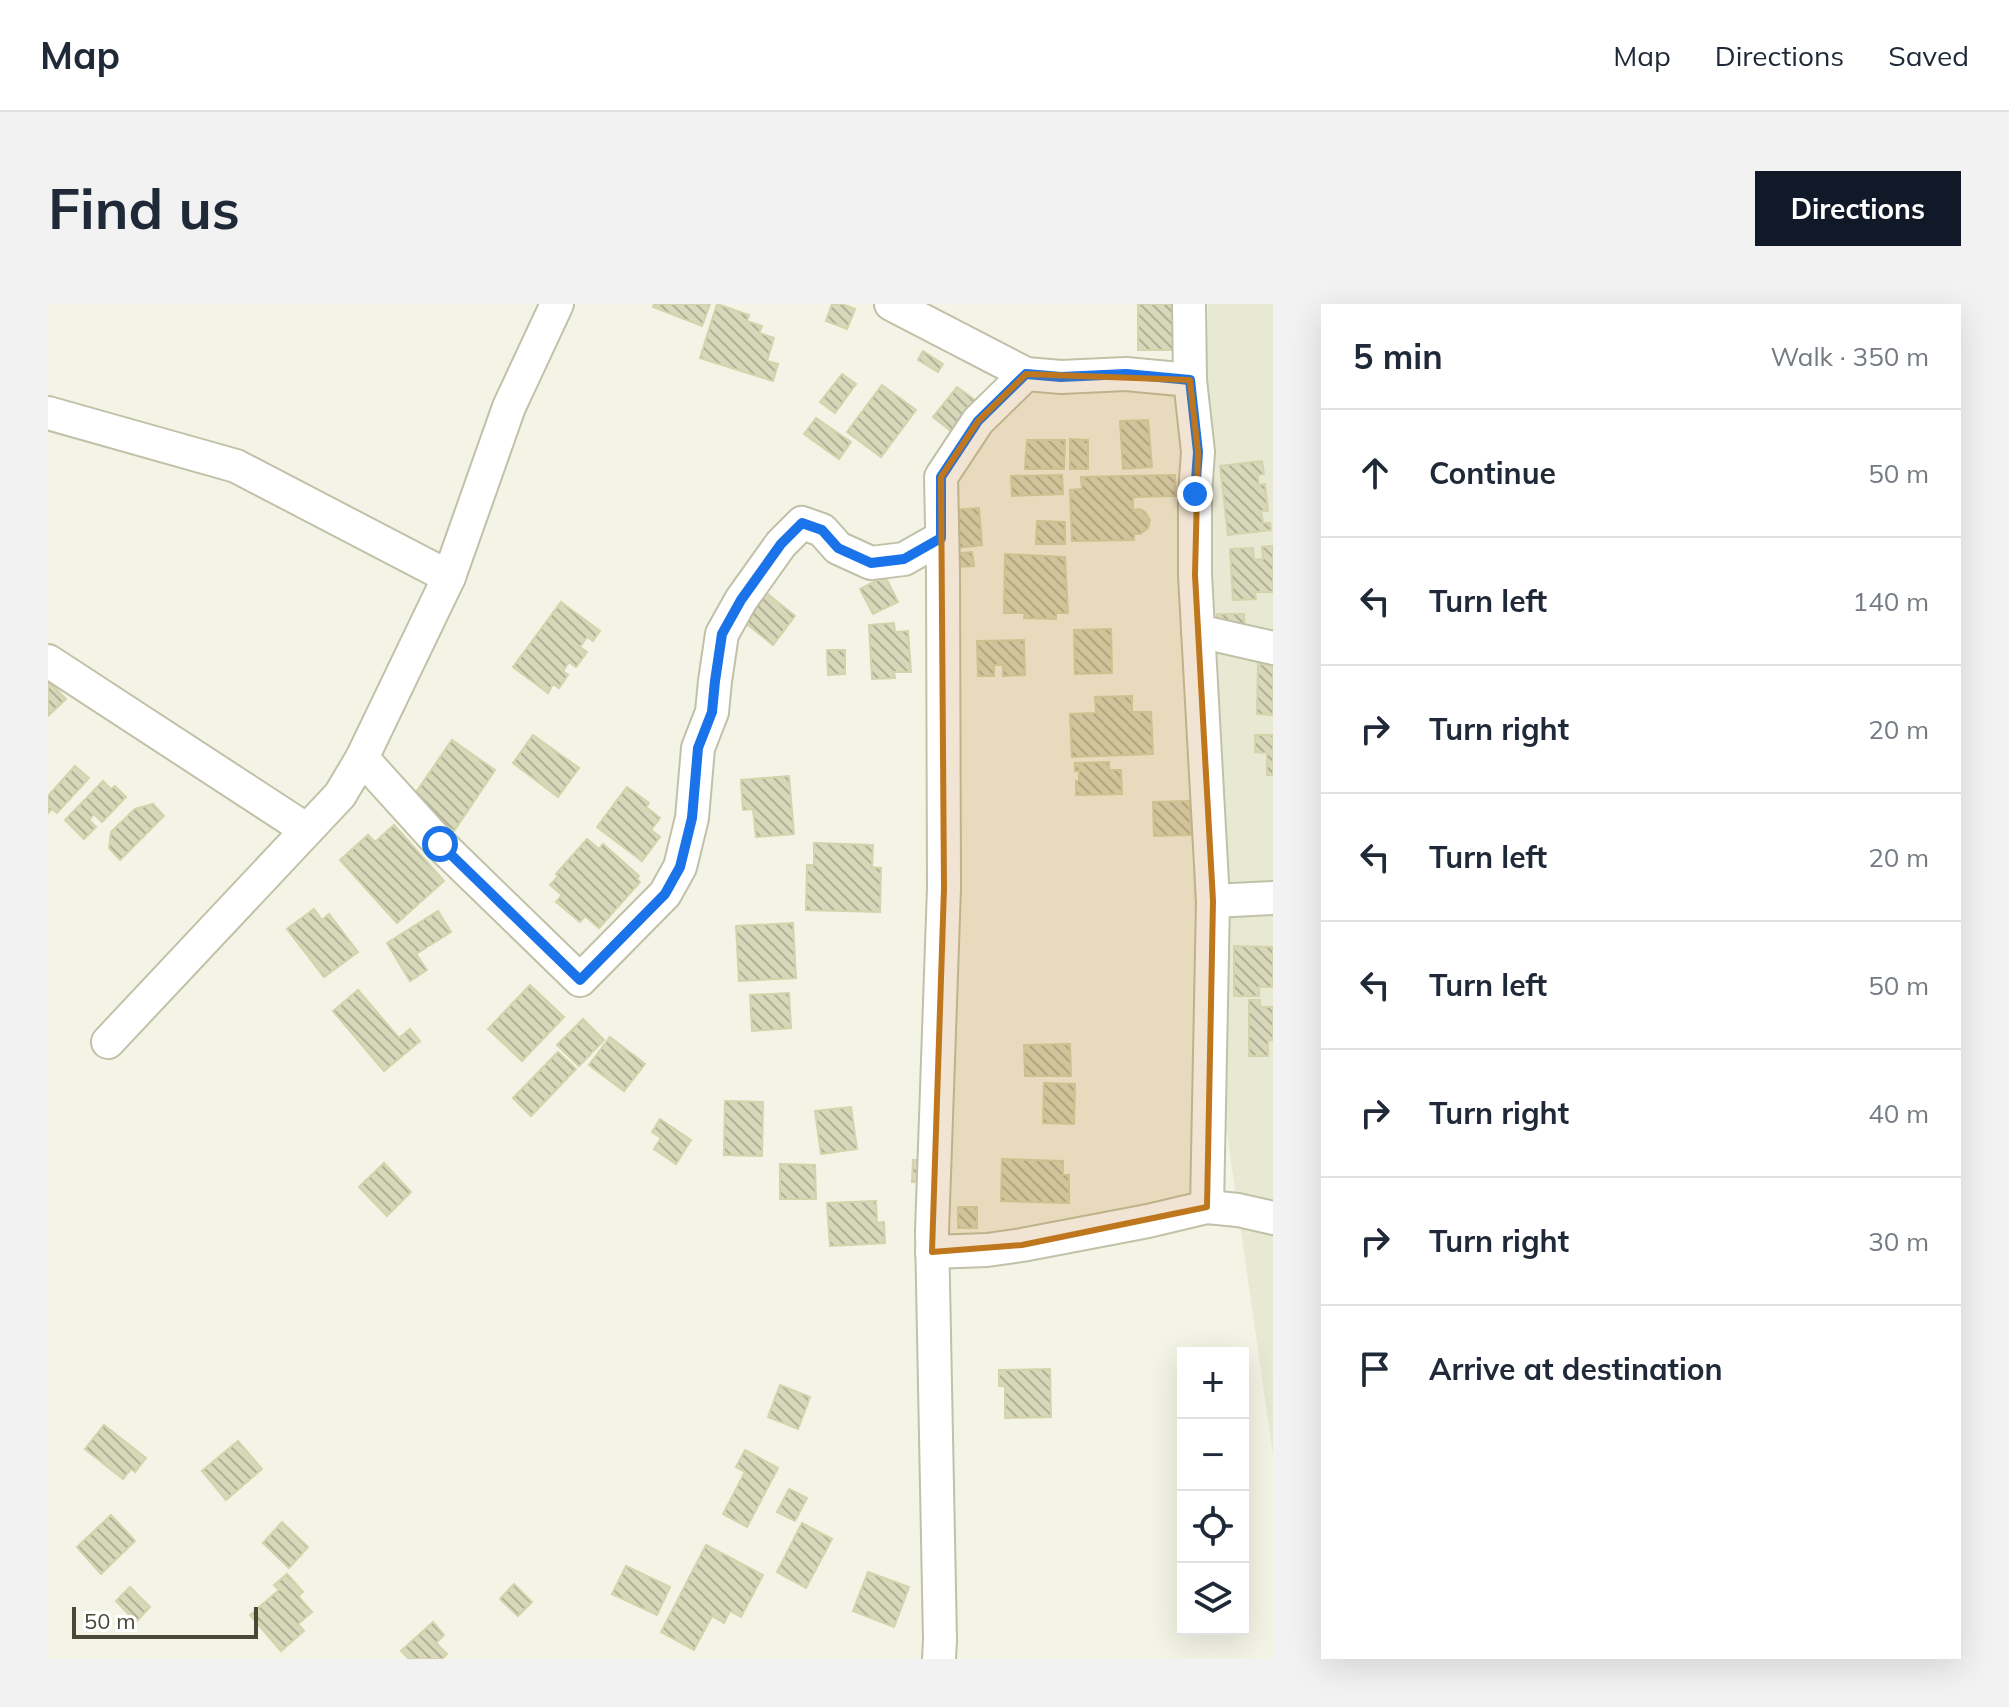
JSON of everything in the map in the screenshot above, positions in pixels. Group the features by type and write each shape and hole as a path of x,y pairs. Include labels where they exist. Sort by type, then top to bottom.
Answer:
{"street":[{"path":"108,1042 340,795 362,758 449,577 509,407 557,304"},
{"path":"891,304 1026,374 1061,377 1126,374 1190,380"},
{"path":"1189,304 1190,380 1198,452 1195,575 1213,901 1207,1207"},
{"path":"939,1659 932,1252 944,888 941,477 978,421 1026,374"},
{"path":"48,413 236,466 449,577"},
{"path":"362,758 440,844 580,980 665,894 680,867 692,818 698,748 712,712 722,634 741,600 781,544 802,523 822,530 838,548 871,563 904,559 941,538"},
{"path":"1198,631 1273,648"},
{"path":"48,661 307,830"},
{"path":"1213,901 1273,898"},
{"path":"932,1252 1022,1245 1207,1207 1273,1218"}],"highlighted area":[{"path":"1026,374 1190,380 1198,452 1195,575 1213,901 1207,1207 1022,1245 932,1252 944,888 941,477 978,421"}],"shaded area":[{"path":"1208,304 1273,304 1273,1455 1193,895"}],"building":[{"path":"654,304 710,304 702,326 653,307"},
{"path":"717,304 749,315 747,321 762,326 759,333 774,338 767,361 778,364 773,381 700,358"},
{"path":"832,304 855,309 847,329 826,321"},
{"path":"1138,304 1177,304 1177,350 1138,350"},
{"path":"923,351 943,364 938,372 918,360"},
{"path":"842,374 856,384 835,413 820,402"},
{"path":"882,385 916,410 881,457 847,432"},
{"path":"957,387 975,400 951,431 933,417"},
{"path":"816,418 851,442 839,459 804,434"},
{"path":"1148,420 1152,467 1123,469 1120,421"},
{"path":"1070,439 1088,440 1088,469 1070,469"},
{"path":"1027,440 1065,440 1064,469 1025,469"},
{"path":"1262,461 1264,474 1257,475 1259,485 1265,484 1268,511 1261,511 1263,523 1270,523 1271,530 1228,535 1220,466"},
{"path":"1062,475 1063,494 1012,496 1011,476"},
{"path":"1175,475 1176,496 1133,497 1133,510 1140,509 1150,520 1148,528 1134,534 1134,540 1072,541 1070,490 1082,489 1081,477"},
{"path":"979,508 982,545 957,548 953,510"},
{"path":"1037,521 1065,522 1065,544 1036,544"},
{"path":"1273,546 1273,592 1255,592 1256,599 1233,600 1230,549 1253,548 1254,560 1263,559 1262,547"},
{"path":"972,552 974,566 954,567 952,554"},
{"path":"1005,554 1065,557 1068,613 1056,613 1056,619 1024,618 1025,613 1004,613"},
{"path":"885,576 898,602 873,614 860,589"},
{"path":"760,588 795,616 773,645 738,617"},
{"path":"561,602 600,631 593,641 587,637 580,647 587,652 576,667 569,662 563,671 568,675 559,688 553,684 548,693 513,667"},
{"path":"1217,614 1244,614 1245,632 1217,632"},
{"path":"894,623 895,632 908,631 911,672 894,672 895,678 872,679 869,625"},
{"path":"1111,629 1112,673 1075,674 1074,630"},
{"path":"1024,640 1025,675 1003,676 1003,665 994,665 994,676 978,676 977,641"},
{"path":"827,650 845,650 845,674 828,675"},
{"path":"1258,664 1273,665 1273,715 1257,714"},
{"path":"48,681 66,699 48,716"},
{"path":"1132,696 1132,712 1151,712 1153,754 1072,757 1070,714 1096,713 1095,697"},
{"path":"533,735 579,768 558,797 513,763"},
{"path":"1255,735 1273,735 1273,775 1267,775 1267,753 1255,752"},
{"path":"452,740 495,770 454,831 410,801"},
{"path":"1109,762 1109,770 1121,770 1122,794 1076,795 1079,771 1075,771 1075,763"},
{"path":"75,766 89,778 57,813 52,809 48,813 48,796"},
{"path":"789,776 794,834 756,837 753,809 743,810 741,780"},
{"path":"103,781 111,789 115,786 126,797 102,822 94,814 89,820 96,827 84,839 65,820"},
{"path":"627,787 649,803 646,807 660,818 651,830 660,837 642,861 597,827"},
{"path":"1189,801 1191,835 1154,836 1153,802"},
{"path":"153,804 164,816 120,860 109,848 111,832 135,809"},
{"path":"394,825 444,881 397,923 340,860 368,835 375,842"},
{"path":"587,839 599,849 603,844 639,876 637,879 640,882 599,928 585,916 580,922 556,902 562,895 550,885"},
{"path":"814,843 873,845 872,867 881,868 880,912 806,910 807,865 814,865"},
{"path":"314,909 322,920 329,914 358,952 324,977 287,929"},
{"path":"438,911 451,932 416,954 427,970 410,981 387,943"},
{"path":"793,923 796,978 739,981 736,926"},
{"path":"1234,946 1273,947 1273,987 1259,987 1259,996 1234,996"},
{"path":"530,985 564,1017 522,1061 488,1029"},
{"path":"358,990 399,1038 410,1029 420,1041 384,1071 333,1011"},
{"path":"789,993 791,1028 752,1031 750,995"},
{"path":"1249,1000 1260,1000 1260,1007 1273,1007 1273,1040 1268,1040 1268,1056 1249,1056"},
{"path":"583,1019 604,1040 579,1066 557,1045"},
{"path":"610,1037 645,1064 624,1091 589,1065"},
{"path":"1070,1044 1071,1076 1025,1076 1024,1045"},
{"path":"558,1052 576,1069 531,1116 513,1098"},
{"path":"1044,1083 1075,1084 1074,1124 1043,1123"},
{"path":"725,1101 763,1102 762,1156 724,1155"},
{"path":"851,1107 857,1149 821,1154 815,1111"},
{"path":"660,1119 691,1140 676,1164 654,1149 661,1138 652,1132"},
{"path":"1002,1159 1063,1161 1063,1175 1069,1175 1069,1203 1001,1201"},
{"path":"913,1160 926,1160 926,1182 912,1182"},
{"path":"384,1163 411,1192 387,1216 359,1187"},
{"path":"780,1164 815,1165 816,1199 780,1199"},
{"path":"876,1201 877,1223 884,1222 885,1243 830,1246 827,1203"},
{"path":"958,1207 977,1207 977,1228 958,1228"},
{"path":"1050,1369 1051,1417 1005,1418 1005,1386 999,1386 999,1370"},
{"path":"780,1385 810,1397 798,1429 768,1417"},
{"path":"104,1425 146,1458 135,1472 131,1469 123,1479 85,1449"},
{"path":"238,1441 262,1469 226,1500 202,1471"},
{"path":"745,1450 778,1468 747,1527 723,1514 745,1472 736,1467"},
{"path":"789,1489 807,1498 795,1521 777,1512"},
{"path":"111,1515 135,1541 101,1574 77,1547"},
{"path":"282,1522 308,1547 289,1568 263,1543"},
{"path":"802,1523 832,1539 806,1588 777,1572"},
{"path":"706,1545 763,1575 741,1617 730,1611 724,1623 712,1616 694,1650 661,1632"},
{"path":"626,1566 670,1587 657,1615 612,1594"},
{"path":"868,1572 909,1587 894,1627 853,1611"},
{"path":"287,1574 303,1592 298,1596 312,1612 298,1624 304,1631 281,1651 250,1615 279,1590 274,1585"},
{"path":"514,1584 532,1602 518,1616 500,1599"},
{"path":"130,1587 150,1607 136,1622 116,1601"},
{"path":"433,1622 444,1635 436,1643 447,1654 442,1659 409,1659 401,1651"}],"route":[{"path":"440,844 580,980 665,894 680,867 692,818 698,748 712,712 722,634 741,600 781,544 802,523 822,530 838,548 871,563 904,559 941,538 941,477 978,421 1026,374 1061,377 1126,374 1190,380 1198,452 1195,494"}]}
